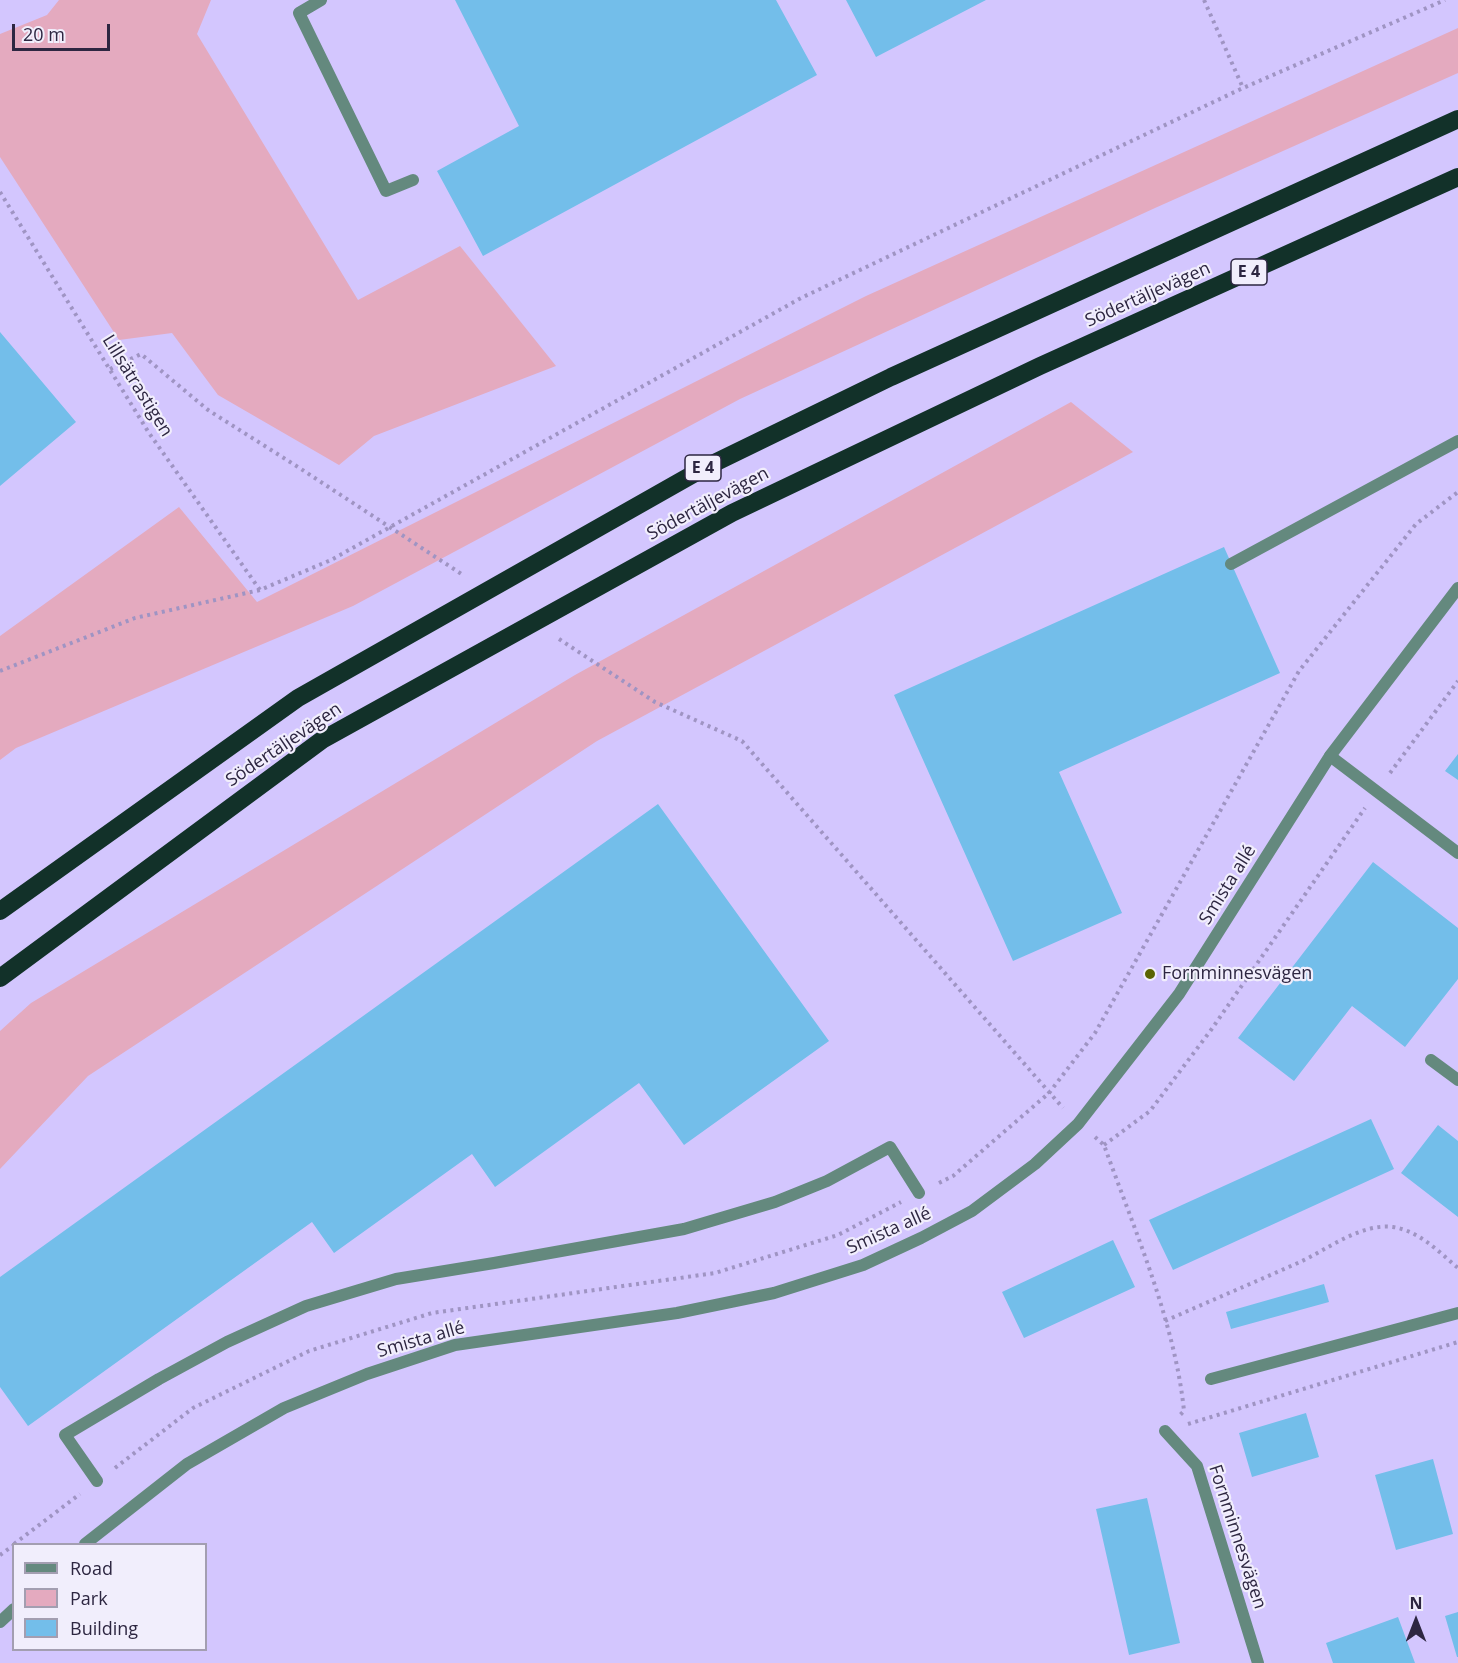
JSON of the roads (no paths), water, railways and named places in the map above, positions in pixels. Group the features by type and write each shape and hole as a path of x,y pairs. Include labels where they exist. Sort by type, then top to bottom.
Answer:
{"highway":[{"name":"Södertäljevägen","path":"0,911 298,698 704,468 891,377 1458,119"},
{"name":"Södertäljevägen","path":"0,978 322,740 732,513 1040,366 1458,177"}],"street":[{"path":"321,0 299,13 386,191 413,180"},
{"path":"1231,564 1458,441"},
{"name":"Smista allé","path":"88,1543 187,1464 284,1408 367,1374 455,1345 677,1313 774,1293 863,1264 921,1238 972,1211 1035,1164 1078,1124 1179,994 1330,756 1458,588"},
{"path":"1330,756 1458,853"},
{"path":"1431,1060 1458,1080"},
{"path":"98,1481 65,1434 226,1342 306,1306 396,1279 684,1229 775,1202 816,1185 890,1146 919,1193"},
{"path":"1210,1379 1458,1313"},
{"name":"Fornminnesvägen","path":"1165,1431 1197,1466 1258,1663"},
{"path":"0,1622 12,1611"}],"place":[{"name":"Fornminnesvägen","path":"1150,974"}]}
